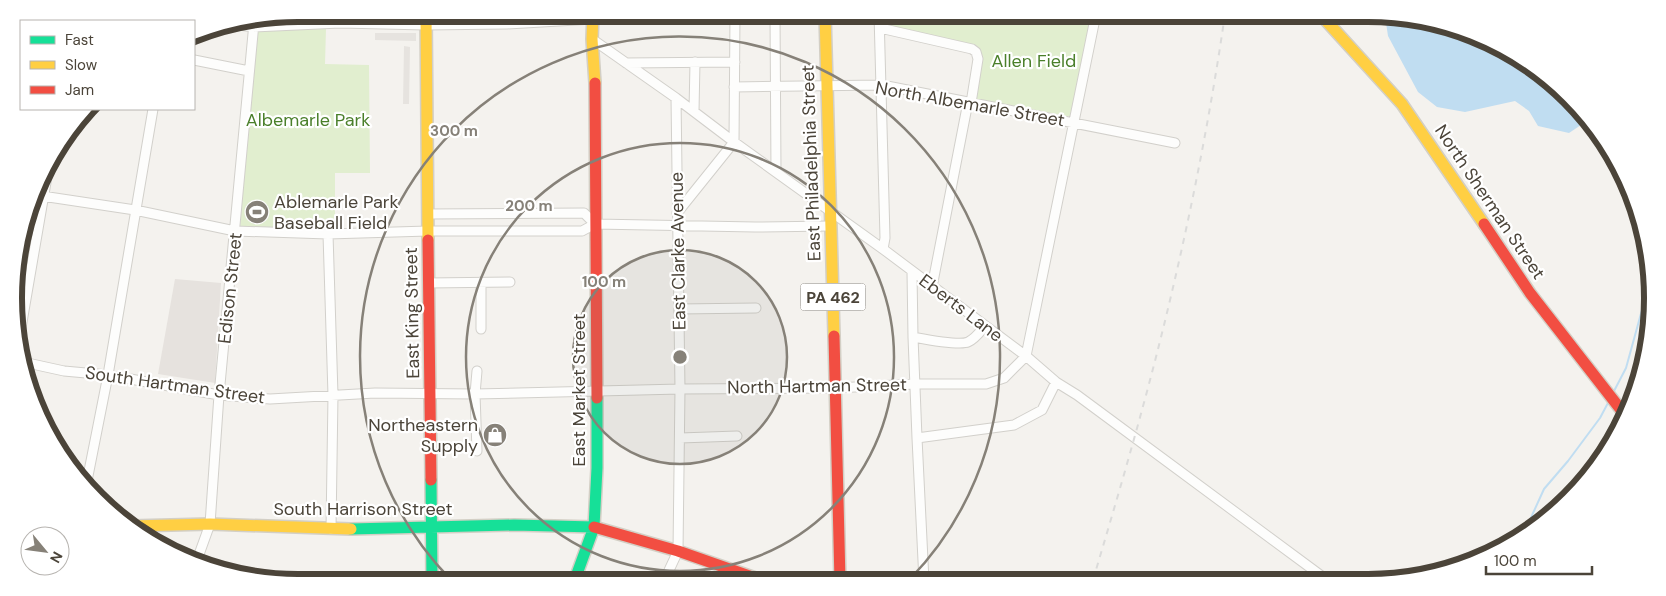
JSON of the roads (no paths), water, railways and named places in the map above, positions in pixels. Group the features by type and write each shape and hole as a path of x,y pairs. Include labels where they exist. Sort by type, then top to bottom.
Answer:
{"main road":[{"name":"East King Street","path":"426,22 432,574"},
{"name":"East Market Street","path":"577,574 594,527 597,468 598,390 593,22"},
{"name":"East Philadelphia Street","path":"824,22 840,574"},
{"name":"North Sherman Street","path":"1327,22 1402,104 1530,293 1620,409"},
{"path":"597,468 603,521 609,530"},
{"name":"South Harrison Street","path":"143,526 210,524 331,529 514,525 594,527 678,551 744,574"}],"street":[{"path":"466,22 507,24 528,22"},
{"path":"677,213 734,142 735,22"},
{"path":"775,22 776,172"},
{"path":"880,22 885,238 883,249"},
{"path":"1026,356 1094,22"},
{"name":"Edison Street","path":"199,555 210,524 219,395 253,27"},
{"path":"880,28 972,49 976,52 978,59 932,286"},
{"name":"Eberts Lane","path":"592,39 883,249 1026,356 1056,382 1077,395 1319,574"},
{"path":"195,60 249,71"},
{"path":"694,111 695,62"},
{"path":"626,63 735,62"},
{"name":"North Albemarle Street","path":"734,87 882,85 1175,142"},
{"name":"East Clarke Avenue","path":"667,574 678,551 680,388 676,98"},
{"path":"88,476 108,375 153,110"},
{"path":"23,312 42,196 135,210 235,231 328,234 582,231 595,224 755,227 830,226"},
{"path":"428,214 584,213 595,224"},
{"path":"328,234 334,395 331,529"},
{"path":"912,272 916,438 924,574"},
{"path":"480,282 481,329"},
{"path":"428,283 510,282"},
{"path":"679,309 756,308"},
{"path":"913,337 966,343 975,338 985,326"},
{"name":"North Hartman Street","path":"598,390 835,388 915,384 986,384 1004,378 1026,356"},
{"name":"South Hartman Street","path":"31,364 64,371 108,375 219,395 270,399 375,393 476,394 598,390"},
{"path":"477,371 477,451"},
{"path":"916,438 1014,425 1042,410 1056,382"},
{"path":"680,438 737,436"}],"water":[{"path":"1386,23 1422,28 1473,43 1506,59 1536,79 1563,103 1582,124 1569,133 1538,126 1529,111 1515,101 1465,112 1437,107 1418,92 1388,36"}],"waterway":[{"path":"1613,393 1626,368 1644,304"},
{"path":"1529,522 1544,489 1568,461 1600,418 1609,401"}],"railway":[{"path":"1095,574 1139,421 1173,287 1206,131 1224,22"}],"place":[{"name":"Ablemarle Park Baseball Field","path":"257,212"},
{"name":"Northeastern Supply","path":"495,435"}],"park label":[{"name":"Allen Field","path":"1034,61"},
{"name":"Albemarle Park","path":"308,120"}]}
